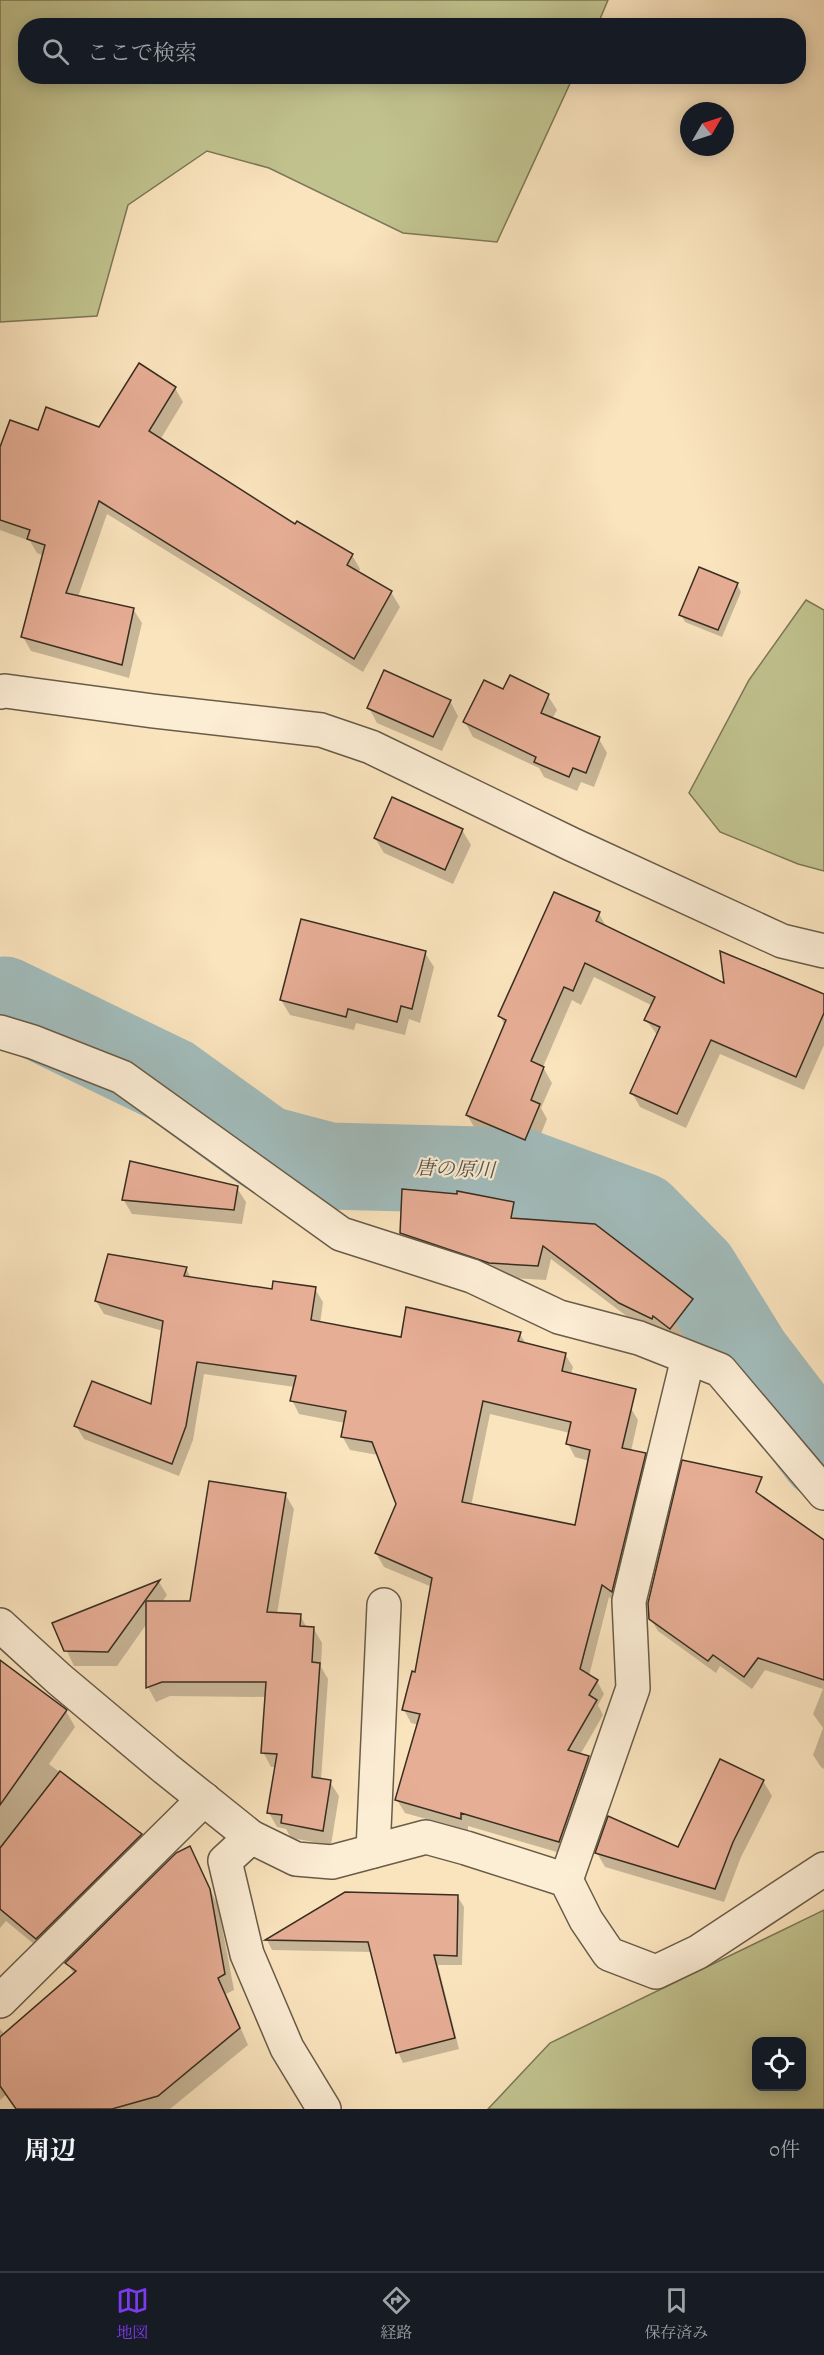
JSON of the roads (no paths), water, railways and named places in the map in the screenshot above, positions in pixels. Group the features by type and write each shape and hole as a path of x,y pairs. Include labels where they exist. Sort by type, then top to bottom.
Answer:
{"street":[{"path":"0,692 321,730 371,747 571,844 782,941 824,951"},
{"path":"0,1032 33,1042 122,1077 341,1234 472,1276 559,1317 639,1338 720,1370 824,1492"},
{"path":"566,1880 633,1688 629,1601 688,1358"},
{"path":"373,1851 384,1605"},
{"path":"0,1625 77,1694 251,1837 296,1859 332,1862 426,1837 566,1880 586,1920 609,1954 656,1972 698,1952 824,1869"},
{"path":"0,2001 204,1799"},
{"path":"251,1837 225,1861 247,1954 287,2048 324,2109"}],"waterway":[{"name":"唐の原川","path":"0,1001 4,1000 171,1081 265,1149 329,1166 519,1171 641,1216 695,1271 747,1355 824,1456"}]}
